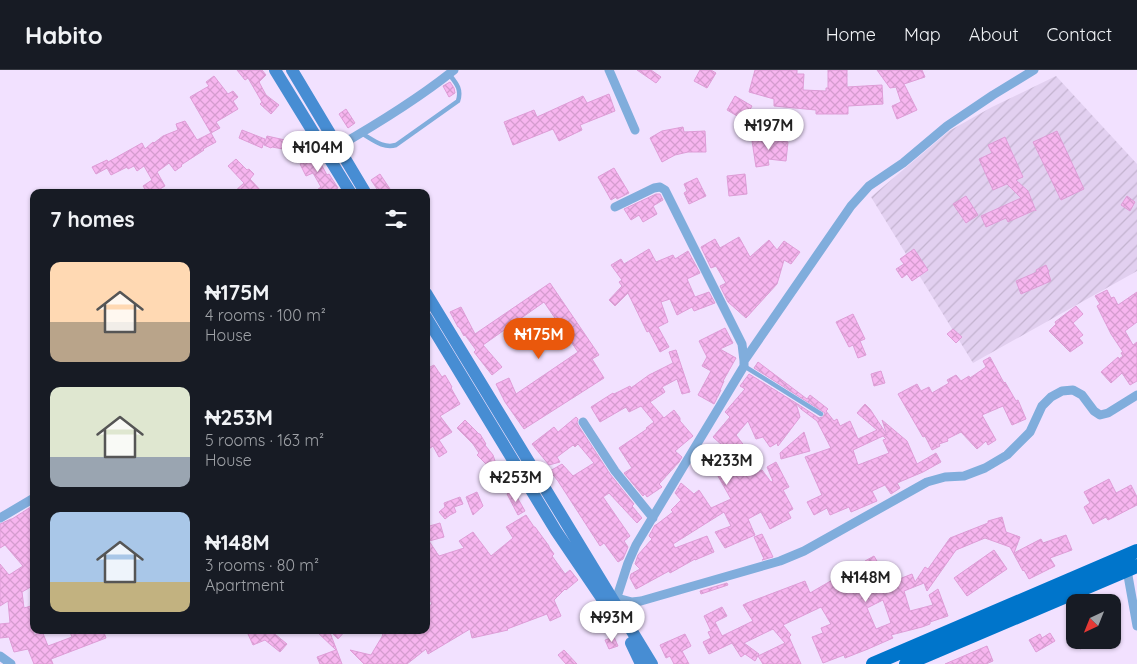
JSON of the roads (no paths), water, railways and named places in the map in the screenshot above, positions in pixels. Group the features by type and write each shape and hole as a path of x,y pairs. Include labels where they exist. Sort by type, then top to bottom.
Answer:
{"main road":[{"path":"275,70 348,189"},
{"path":"292,70 363,189"},
{"path":"431,310 616,601 652,664"},
{"path":"430,324 556,531 625,632 641,664"},
{"path":"873,664 1137,551"},
{"path":"906,664 1132,568"}],"street":[{"path":"609,70 635,130"},
{"path":"1034,70 947,126 903,163 869,186 851,206 744,364 636,545 616,601 641,602 780,561 804,551 927,482 945,477 964,476 985,468 1007,455 1030,432 1042,406 1051,397 1062,391 1074,390 1100,415 1108,413 1137,395"},
{"path":"337,147 361,134 452,72"},
{"path":"615,207 654,188 660,187 665,190 742,344 744,364"},
{"path":"583,422 615,471 653,518"},
{"path":"0,518 30,500"},
{"path":"1132,568 1137,626"},
{"path":"0,656 11,664"}],"lane":[{"path":"361,134 383,145 390,147 396,145 458,101 459,88 452,72"},
{"path":"744,364 821,414"}]}
